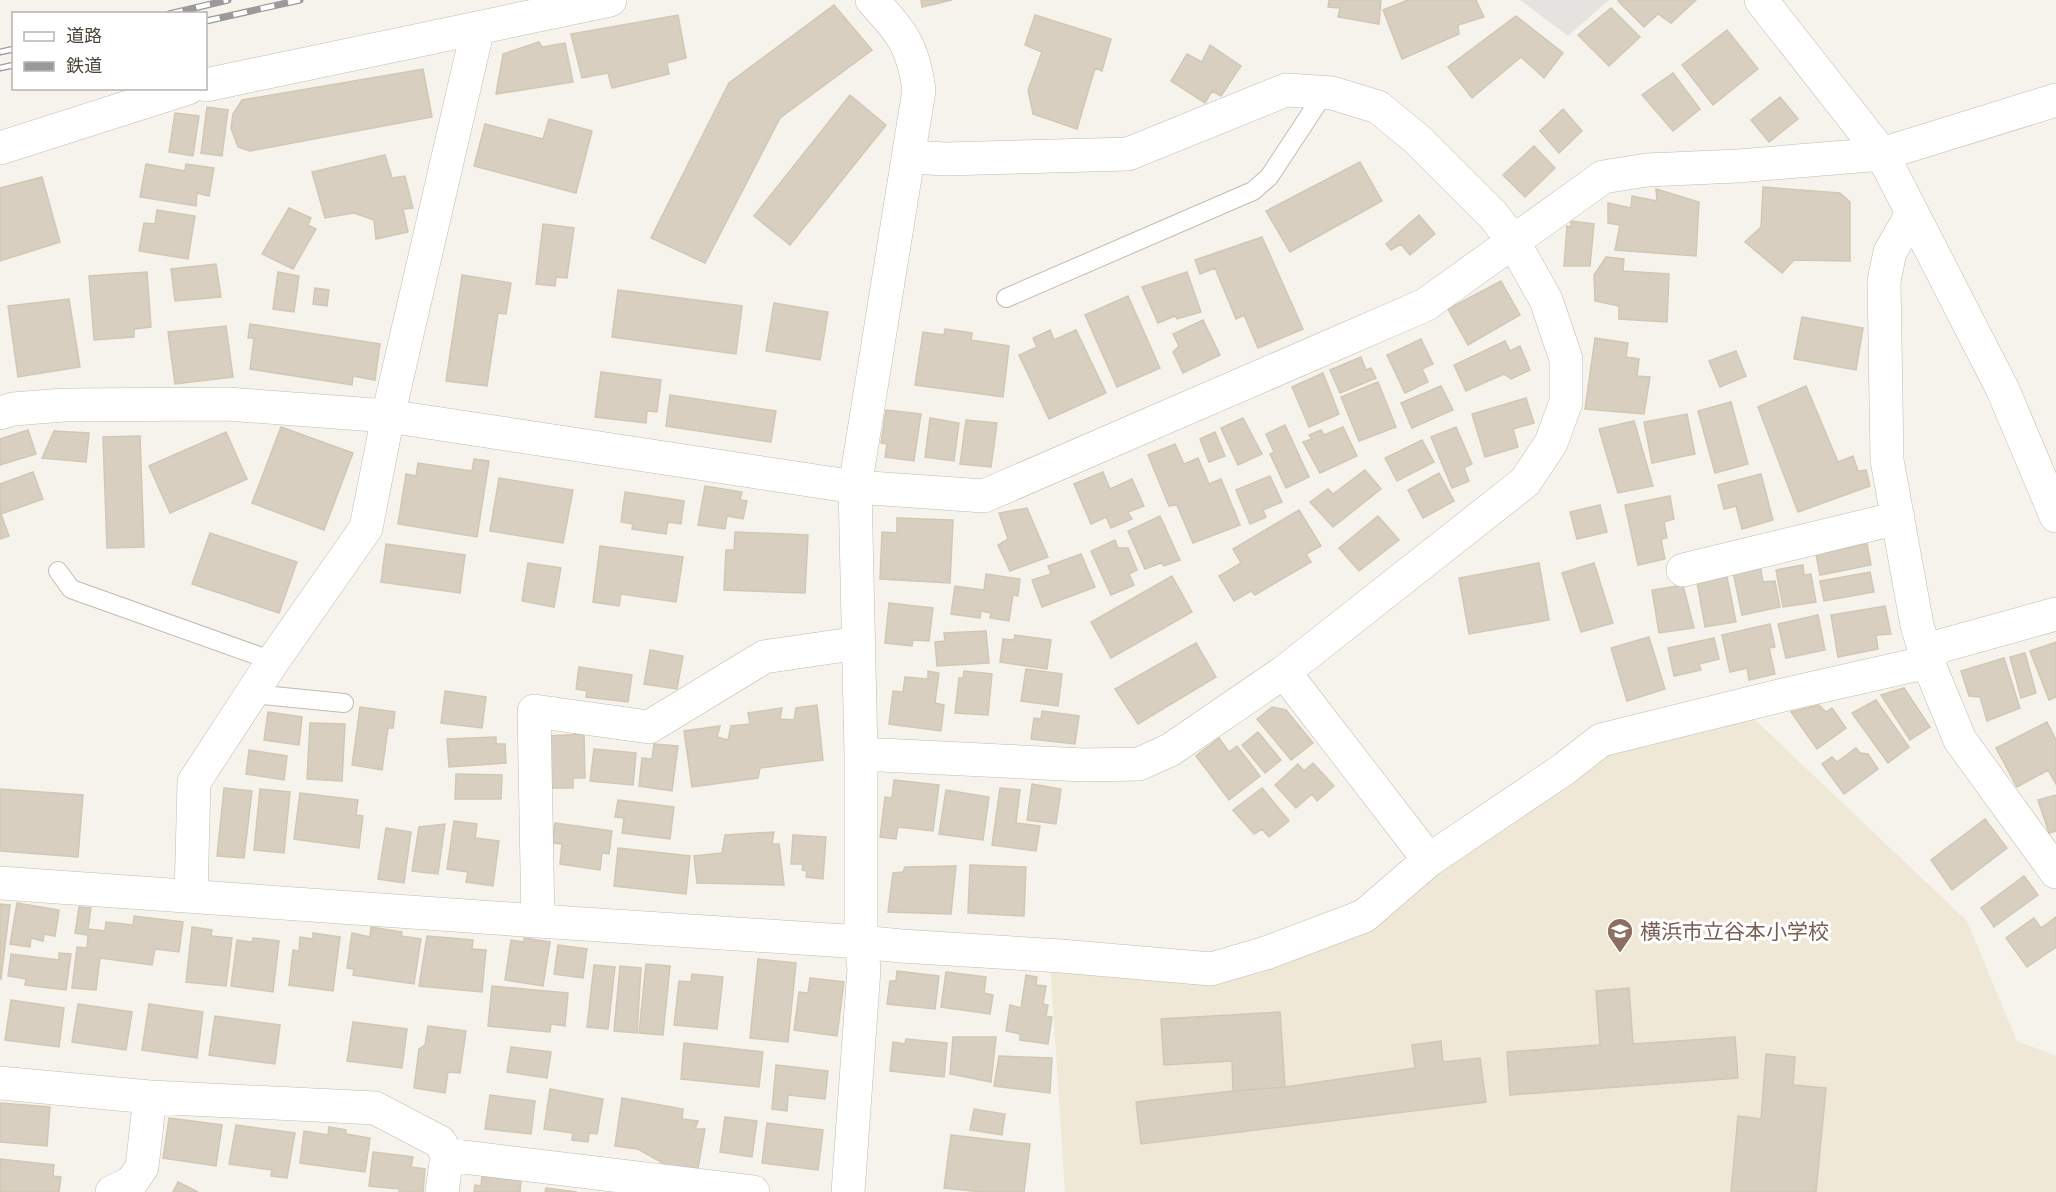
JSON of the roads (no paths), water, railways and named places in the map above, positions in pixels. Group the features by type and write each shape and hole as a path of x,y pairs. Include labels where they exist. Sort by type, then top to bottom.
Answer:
{"street":[{"path":"207,85 610,0"},
{"path":"848,1192 864,969 861,942 861,754 855,487 919,90 916,66 908,44 872,0"},
{"path":"1761,0 1882,154 2002,390 2056,516"},
{"path":"191,896 195,782 273,661 366,528 388,416 478,28"},
{"path":"0,148 182,90"},
{"path":"861,754 1084,765 1139,764 1170,750 1284,672 1525,482 1551,443 1566,402 1566,359 1546,300 1513,242 1493,214 1418,140 1378,107 1325,92 1286,90 1128,154 945,159 910,157"},
{"path":"0,412 64,405 227,404 388,416 855,487 984,496 1425,305 1603,177 1647,170 1738,166 1882,154 2056,100"},
{"path":"1912,213 1890,252 1884,281 1887,460 1917,625 1928,662 1960,740 2056,872"},
{"path":"1683,570 1898,518"},
{"path":"0,883 1061,956 1210,969 1266,952 1364,916 1429,860 1564,769 1601,740 1776,696 1928,662 1937,647 2056,614"},
{"path":"538,921 534,711 649,727 765,657 859,643"},
{"path":"1284,672 1429,860"},
{"path":"0,1083 150,1097 375,1108 440,1142 447,1155 442,1192"},
{"path":"112,1192 131,1183 142,1167 150,1097"},
{"path":"447,1155 753,1192"}],"lane":[{"path":"1006,298 1253,191 1269,177 1325,92"},
{"path":"58,571 71,589 273,661"},
{"path":"253,694 344,703"}],"railway":[{"path":"177,12 228,0"},
{"path":"207,21 300,0"},
{"path":"0,52 12,49"},
{"path":"0,68 12,65"}],"place":[{"name":"横浜市立谷本小学校","path":"1620,954"}]}
